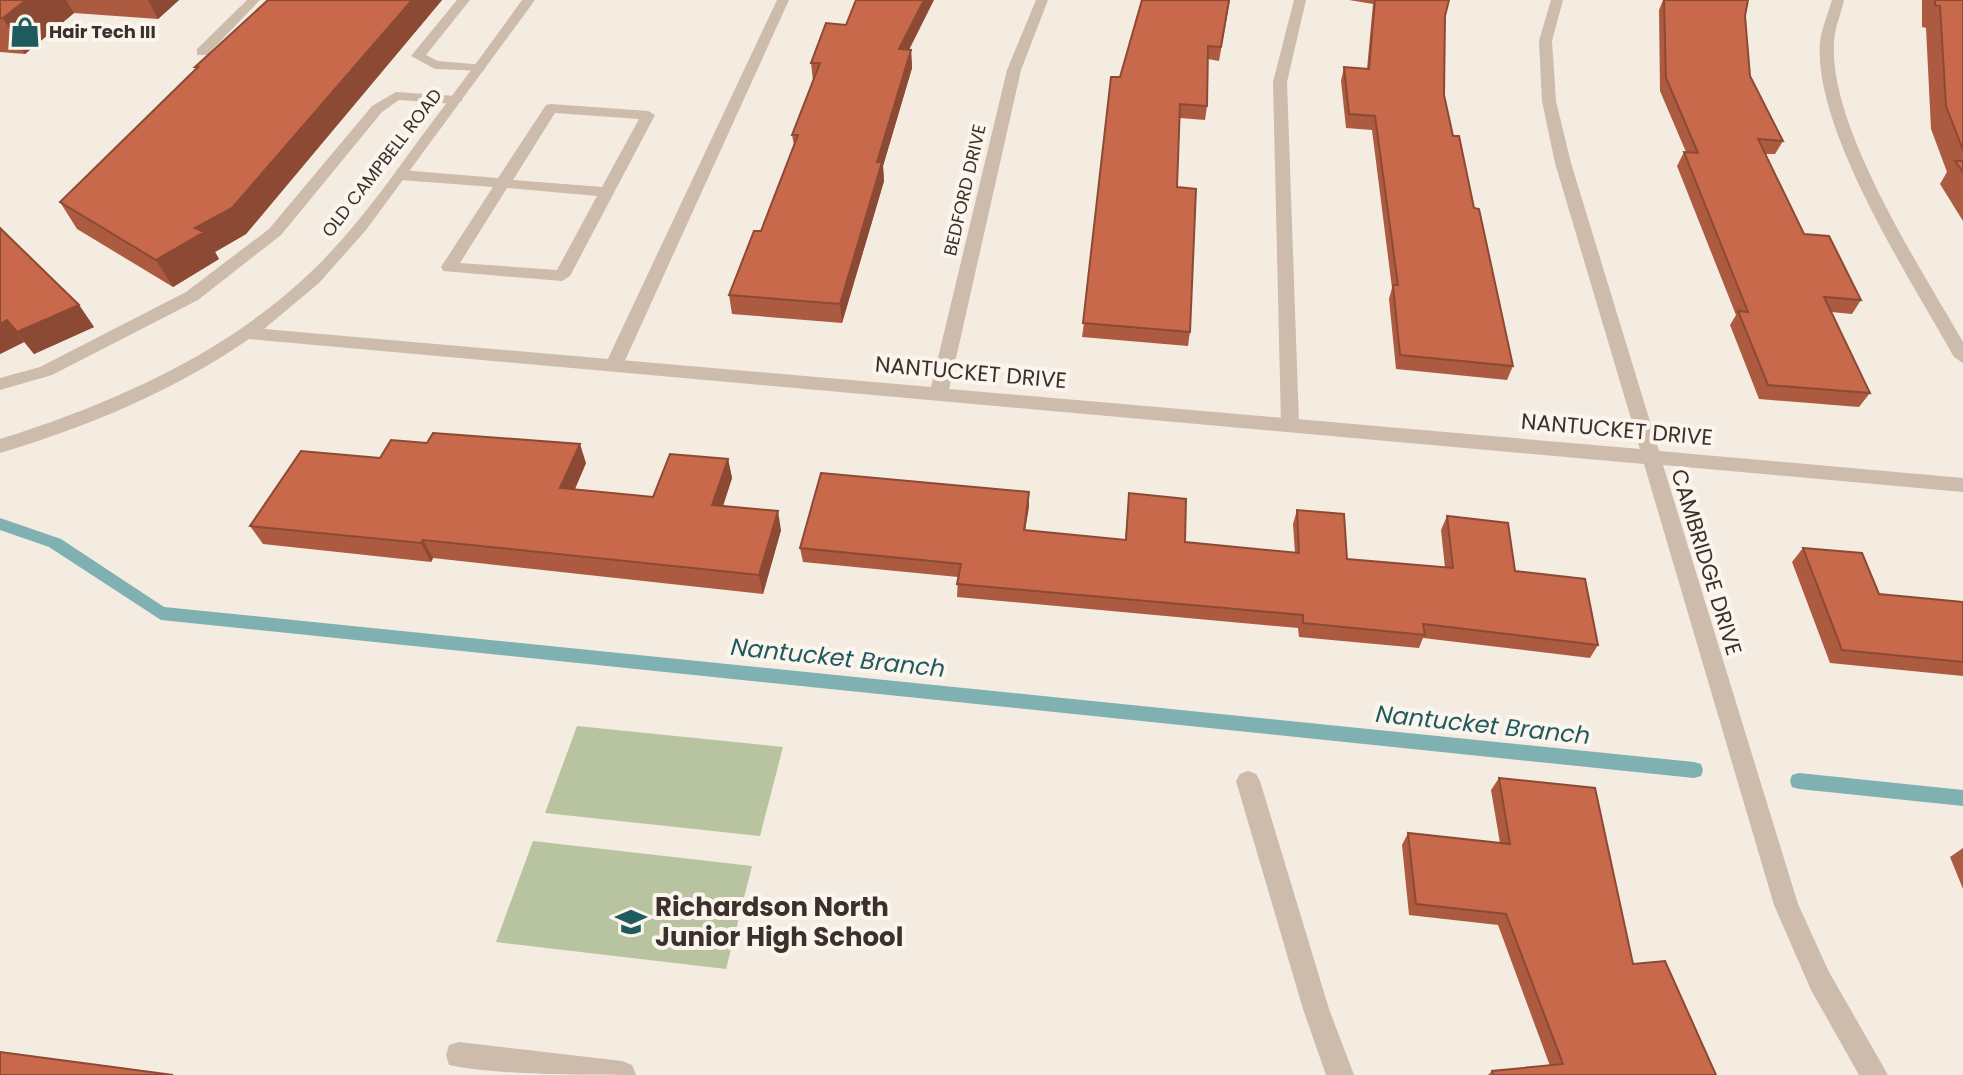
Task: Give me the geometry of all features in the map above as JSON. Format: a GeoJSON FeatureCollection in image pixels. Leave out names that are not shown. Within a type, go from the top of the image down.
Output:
{"type":"FeatureCollection","features":[{"type":"Feature","properties":{"kind":"street"},"geometry":{"type":"LineString","coordinates":[[202,52],[254,0]]}},
{"type":"Feature","properties":{"kind":"street"},"geometry":{"type":"LineString","coordinates":[[464,0],[418,56],[435,65],[479,68]]}},
{"type":"Feature","properties":{"kind":"street","name":"OLD CAMPBELL ROAD"},"geometry":{"type":"LineString","coordinates":[[249,333],[297,294],[337,255],[401,175],[529,0]]}},
{"type":"Feature","properties":{"kind":"street"},"geometry":{"type":"LineString","coordinates":[[614,365],[783,0]]}},
{"type":"Feature","properties":{"kind":"street","name":"BEDFORD DRIVE"},"geometry":{"type":"LineString","coordinates":[[939,393],[1014,70],[1042,0]]}},
{"type":"Feature","properties":{"kind":"street"},"geometry":{"type":"LineString","coordinates":[[1290,424],[1280,82],[1300,0]]}},
{"type":"Feature","properties":{"kind":"street","name":"CAMBRIDGE DRIVE"},"geometry":{"type":"LineString","coordinates":[[1557,0],[1544,50],[1544,73],[1563,163],[1786,905],[1820,981],[1874,1075]]}},
{"type":"Feature","properties":{"kind":"street"},"geometry":{"type":"LineString","coordinates":[[1838,0],[1827,45],[1835,104],[1864,177],[1963,357]]}},
{"type":"Feature","properties":{"kind":"street"},"geometry":{"type":"LineString","coordinates":[[0,384],[46,371],[192,296],[275,232],[377,109],[396,96],[456,100]]}},
{"type":"Feature","properties":{"kind":"street"},"geometry":{"type":"LineString","coordinates":[[551,108],[648,115],[607,192],[562,276],[449,267],[551,108]]}},
{"type":"Feature","properties":{"kind":"street"},"geometry":{"type":"LineString","coordinates":[[401,175],[607,192]]}},
{"type":"Feature","properties":{"kind":"street"},"geometry":{"type":"LineString","coordinates":[[0,446],[96,413],[249,333]]}},
{"type":"Feature","properties":{"kind":"street","name":"NANTUCKET DRIVE"},"geometry":{"type":"LineString","coordinates":[[249,333],[1963,485]]}},
{"type":"Feature","properties":{"kind":"street"},"geometry":{"type":"LineString","coordinates":[[1248,781],[1316,1009],[1340,1075]]}},
{"type":"Feature","properties":{"kind":"street"},"geometry":{"type":"LineString","coordinates":[[459,1055],[622,1075]]}},
{"type":"Feature","properties":{"kind":"green space"},"geometry":{"type":"Polygon","coordinates":[[[577,726],[783,747],[760,836],[545,813],[577,726]]]}},
{"type":"Feature","properties":{"kind":"green space"},"geometry":{"type":"Polygon","coordinates":[[[533,841],[752,866],[726,969],[496,942],[533,841]]]}},
{"type":"Feature","properties":{"kind":"building"},"geometry":{"type":"Polygon","coordinates":[[[0,0],[26,0],[0,18],[0,0]]]}},
{"type":"Feature","properties":{"kind":"building"},"geometry":{"type":"Polygon","coordinates":[[[268,0],[412,0],[232,208],[195,228],[204,232],[156,260],[60,202],[198,67],[195,67],[268,0]]]}},
{"type":"Feature","properties":{"kind":"building"},"geometry":{"type":"Polygon","coordinates":[[[856,0],[924,0],[899,49],[911,50],[877,162],[882,162],[840,304],[729,295],[754,231],[761,231],[798,135],[792,135],[820,63],[811,63],[826,23],[846,25],[856,0]]]}},
{"type":"Feature","properties":{"kind":"building"},"geometry":{"type":"Polygon","coordinates":[[[1142,0],[1229,0],[1221,47],[1208,46],[1207,106],[1180,104],[1177,187],[1196,189],[1190,332],[1083,323],[1111,77],[1120,77],[1142,0]]]}},
{"type":"Feature","properties":{"kind":"building"},"geometry":{"type":"Polygon","coordinates":[[[1375,0],[1449,0],[1445,16],[1444,95],[1453,136],[1459,136],[1474,208],[1479,209],[1513,366],[1400,355],[1393,285],[1398,285],[1375,116],[1349,114],[1344,67],[1369,69],[1375,0]]]}},
{"type":"Feature","properties":{"kind":"building"},"geometry":{"type":"Polygon","coordinates":[[[1664,0],[1748,0],[1745,16],[1750,76],[1783,141],[1758,139],[1804,234],[1829,236],[1861,300],[1824,297],[1870,393],[1768,385],[1738,311],[1748,312],[1684,152],[1698,153],[1666,78],[1664,0]]]}},
{"type":"Feature","properties":{"kind":"building"},"geometry":{"type":"Polygon","coordinates":[[[1935,0],[1963,0],[1963,150],[1946,106],[1940,6],[1935,5],[1935,0]]]}},
{"type":"Feature","properties":{"kind":"building"},"geometry":{"type":"Polygon","coordinates":[[[1955,161],[1963,161],[1963,172],[1955,161]]]}},
{"type":"Feature","properties":{"kind":"building"},"geometry":{"type":"Polygon","coordinates":[[[0,228],[79,305],[17,332],[7,320],[0,324],[0,228]]]}},
{"type":"Feature","properties":{"kind":"building"},"geometry":{"type":"Polygon","coordinates":[[[433,433],[580,444],[560,488],[653,497],[670,454],[728,459],[712,505],[778,511],[759,575],[423,540],[421,543],[250,526],[301,451],[380,458],[391,440],[427,443],[433,433]]]}},
{"type":"Feature","properties":{"kind":"building"},"geometry":{"type":"Polygon","coordinates":[[[821,473],[1029,492],[1024,530],[1126,540],[1129,493],[1186,499],[1185,542],[1299,553],[1297,510],[1344,514],[1347,559],[1453,568],[1447,516],[1508,523],[1515,571],[1585,579],[1598,645],[1423,624],[1425,635],[1303,623],[1303,615],[957,584],[961,564],[800,548],[821,473]]]}},
{"type":"Feature","properties":{"kind":"building"},"geometry":{"type":"Polygon","coordinates":[[[1803,548],[1862,553],[1879,594],[1963,602],[1963,662],[1842,650],[1803,548]]]}},
{"type":"Feature","properties":{"kind":"building"},"geometry":{"type":"Polygon","coordinates":[[[1499,778],[1595,788],[1633,964],[1665,961],[1716,1075],[1493,1075],[1492,1071],[1563,1064],[1506,914],[1416,904],[1408,833],[1510,844],[1499,778]]]}},
{"type":"Feature","properties":{"kind":"building"},"geometry":{"type":"Polygon","coordinates":[[[0,1052],[173,1075],[0,1075],[0,1052]]]}},
{"type":"Feature","properties":{"kind":"waterway","name":"Nantucket Branch"},"geometry":{"type":"LineString","coordinates":[[0,524],[55,543],[161,613],[1694,770]]}},
{"type":"Feature","properties":{"kind":"waterway","name":"Nantucket Branch"},"geometry":{"type":"LineString","coordinates":[[1799,781],[1963,798]]}},
{"type":"Feature","properties":{"kind":"place","name":"Hair Tech III"},"geometry":{"type":"Point","coordinates":[25,32]}},
{"type":"Feature","properties":{"kind":"place","name":"Richardson North Junior High School"},"geometry":{"type":"Point","coordinates":[631,922]}}]}
